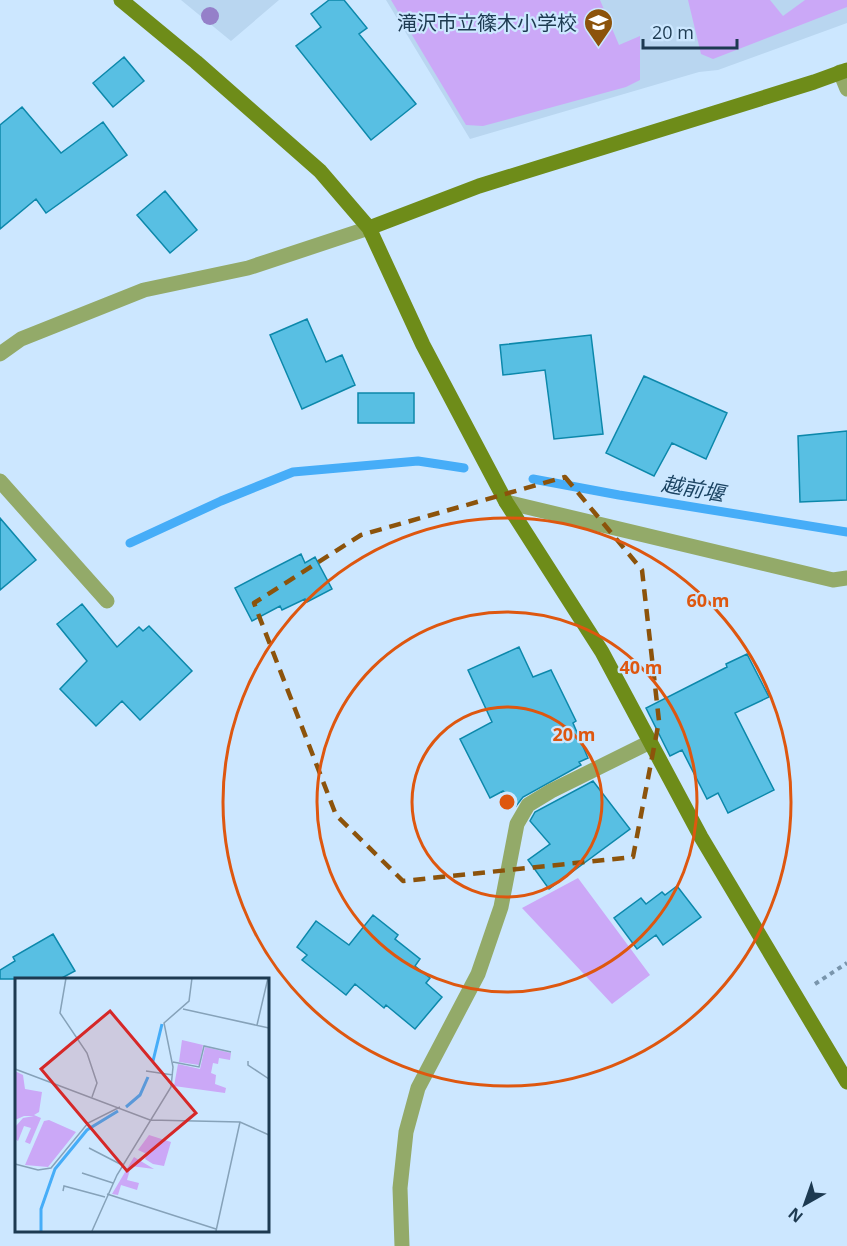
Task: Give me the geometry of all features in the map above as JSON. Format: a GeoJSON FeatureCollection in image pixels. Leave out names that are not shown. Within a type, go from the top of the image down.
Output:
{"type":"FeatureCollection","features":[{"type":"Feature","properties":{"kind":"street"},"geometry":{"type":"LineString","coordinates":[[121,0],[196,62],[320,171],[369,228],[423,345],[506,502],[602,652],[701,837],[847,1082]]}},
{"type":"Feature","properties":{"kind":"street"},"geometry":{"type":"LineString","coordinates":[[0,354],[21,339],[144,290],[248,268],[369,228],[479,186],[715,114],[844,71],[847,89]]}},
{"type":"Feature","properties":{"kind":"street"},"geometry":{"type":"LineString","coordinates":[[0,481],[107,601]]}},
{"type":"Feature","properties":{"kind":"street"},"geometry":{"type":"LineString","coordinates":[[506,502],[833,580],[847,578]]}},
{"type":"Feature","properties":{"kind":"street"},"geometry":{"type":"LineString","coordinates":[[402,1246],[400,1188],[406,1132],[418,1088],[478,974],[501,907],[517,824],[528,805],[551,790],[650,742]]}},
{"type":"Feature","properties":{"kind":"path"},"geometry":{"type":"LineString","coordinates":[[796,996],[847,963]]}},
{"type":"Feature","properties":{"kind":"highlighted area"},"geometry":{"type":"Polygon","coordinates":[[[565,477],[642,570],[659,721],[633,857],[403,881],[336,815],[254,603],[361,535],[565,477]]]}},
{"type":"Feature","properties":{"kind":"shaded area"},"geometry":{"type":"Polygon","coordinates":[[[181,0],[279,0],[231,41],[181,0]]]}},
{"type":"Feature","properties":{"kind":"shaded area","name":"滝沢市立篠木小学校"},"geometry":{"type":"Polygon","coordinates":[[[386,0],[847,0],[847,23],[718,70],[699,72],[470,139],[386,0]]]}},
{"type":"Feature","properties":{"kind":"shaded area"},"geometry":{"type":"Polygon","coordinates":[[[391,0],[600,0],[619,45],[640,36],[640,80],[626,87],[483,126],[466,125],[391,0]]]}},
{"type":"Feature","properties":{"kind":"shaded area"},"geometry":{"type":"Polygon","coordinates":[[[688,0],[770,0],[783,16],[805,0],[847,0],[847,7],[713,59],[701,54],[688,0]]]}},
{"type":"Feature","properties":{"kind":"shaded area"},"geometry":{"type":"Polygon","coordinates":[[[578,878],[650,975],[612,1004],[522,908],[578,878]]]}},
{"type":"Feature","properties":{"kind":"building"},"geometry":{"type":"Polygon","coordinates":[[[329,0],[344,0],[367,28],[359,34],[416,104],[371,140],[296,46],[321,27],[311,14],[329,0]]]}},
{"type":"Feature","properties":{"kind":"building"},"geometry":{"type":"Polygon","coordinates":[[[124,57],[144,81],[113,107],[93,83],[124,57]]]}},
{"type":"Feature","properties":{"kind":"building"},"geometry":{"type":"Polygon","coordinates":[[[22,107],[61,153],[103,122],[127,155],[46,213],[36,199],[0,229],[0,125],[22,107]]]}},
{"type":"Feature","properties":{"kind":"building"},"geometry":{"type":"Polygon","coordinates":[[[165,191],[197,230],[170,253],[137,215],[165,191]]]}},
{"type":"Feature","properties":{"kind":"building"},"geometry":{"type":"Polygon","coordinates":[[[307,319],[326,362],[342,355],[355,385],[302,409],[270,335],[307,319]]]}},
{"type":"Feature","properties":{"kind":"building"},"geometry":{"type":"Polygon","coordinates":[[[591,335],[603,434],[554,439],[545,370],[503,375],[500,345],[591,335]]]}},
{"type":"Feature","properties":{"kind":"building"},"geometry":{"type":"Polygon","coordinates":[[[644,376],[727,413],[706,459],[672,443],[654,476],[606,453],[644,376]]]}},
{"type":"Feature","properties":{"kind":"building"},"geometry":{"type":"Polygon","coordinates":[[[358,393],[414,393],[414,423],[358,423],[358,393]]]}},
{"type":"Feature","properties":{"kind":"building"},"geometry":{"type":"Polygon","coordinates":[[[847,431],[847,500],[800,502],[798,436],[847,431]]]}},
{"type":"Feature","properties":{"kind":"building"},"geometry":{"type":"Polygon","coordinates":[[[0,518],[36,560],[0,590],[0,518]]]}},
{"type":"Feature","properties":{"kind":"building"},"geometry":{"type":"Polygon","coordinates":[[[301,554],[305,563],[315,557],[332,589],[307,602],[305,599],[282,610],[280,606],[252,621],[235,588],[301,554]]]}},
{"type":"Feature","properties":{"kind":"building"},"geometry":{"type":"Polygon","coordinates":[[[82,604],[117,647],[139,627],[143,631],[149,626],[192,671],[140,720],[122,701],[96,726],[60,689],[87,661],[57,624],[82,604]]]}},
{"type":"Feature","properties":{"kind":"building"},"geometry":{"type":"Polygon","coordinates":[[[519,647],[533,677],[551,670],[576,721],[573,723],[588,758],[579,762],[581,765],[523,797],[516,806],[503,791],[490,798],[460,739],[492,722],[468,670],[519,647]]]}},
{"type":"Feature","properties":{"kind":"building"},"geometry":{"type":"Polygon","coordinates":[[[747,654],[769,697],[735,713],[774,790],[728,813],[718,793],[707,799],[682,750],[670,756],[646,708],[727,667],[726,664],[747,654]]]}},
{"type":"Feature","properties":{"kind":"building"},"geometry":{"type":"Polygon","coordinates":[[[593,781],[630,829],[549,889],[528,860],[550,844],[530,821],[535,812],[593,781]]]}},
{"type":"Feature","properties":{"kind":"building"},"geometry":{"type":"Polygon","coordinates":[[[677,886],[701,917],[663,945],[656,935],[637,949],[614,918],[641,898],[646,904],[662,892],[665,895],[677,886]]]}},
{"type":"Feature","properties":{"kind":"building"},"geometry":{"type":"Polygon","coordinates":[[[373,915],[398,935],[395,939],[420,959],[415,966],[430,978],[426,983],[442,997],[415,1029],[386,1005],[384,1008],[355,984],[346,995],[302,960],[307,955],[297,947],[316,921],[349,945],[373,915]]]}},
{"type":"Feature","properties":{"kind":"building"},"geometry":{"type":"Polygon","coordinates":[[[53,934],[75,971],[62,978],[0,979],[0,970],[15,961],[13,957],[53,934]]]}},
{"type":"Feature","properties":{"kind":"waterway"},"geometry":{"type":"LineString","coordinates":[[130,543],[221,501],[293,472],[418,461],[464,468]]}},
{"type":"Feature","properties":{"kind":"waterway","name":"越前堰"},"geometry":{"type":"LineString","coordinates":[[533,479],[847,532]]}},
{"type":"Feature","properties":{"kind":"place","name":"滝沢市立篠木小学校"},"geometry":{"type":"Point","coordinates":[598,48]}}]}
